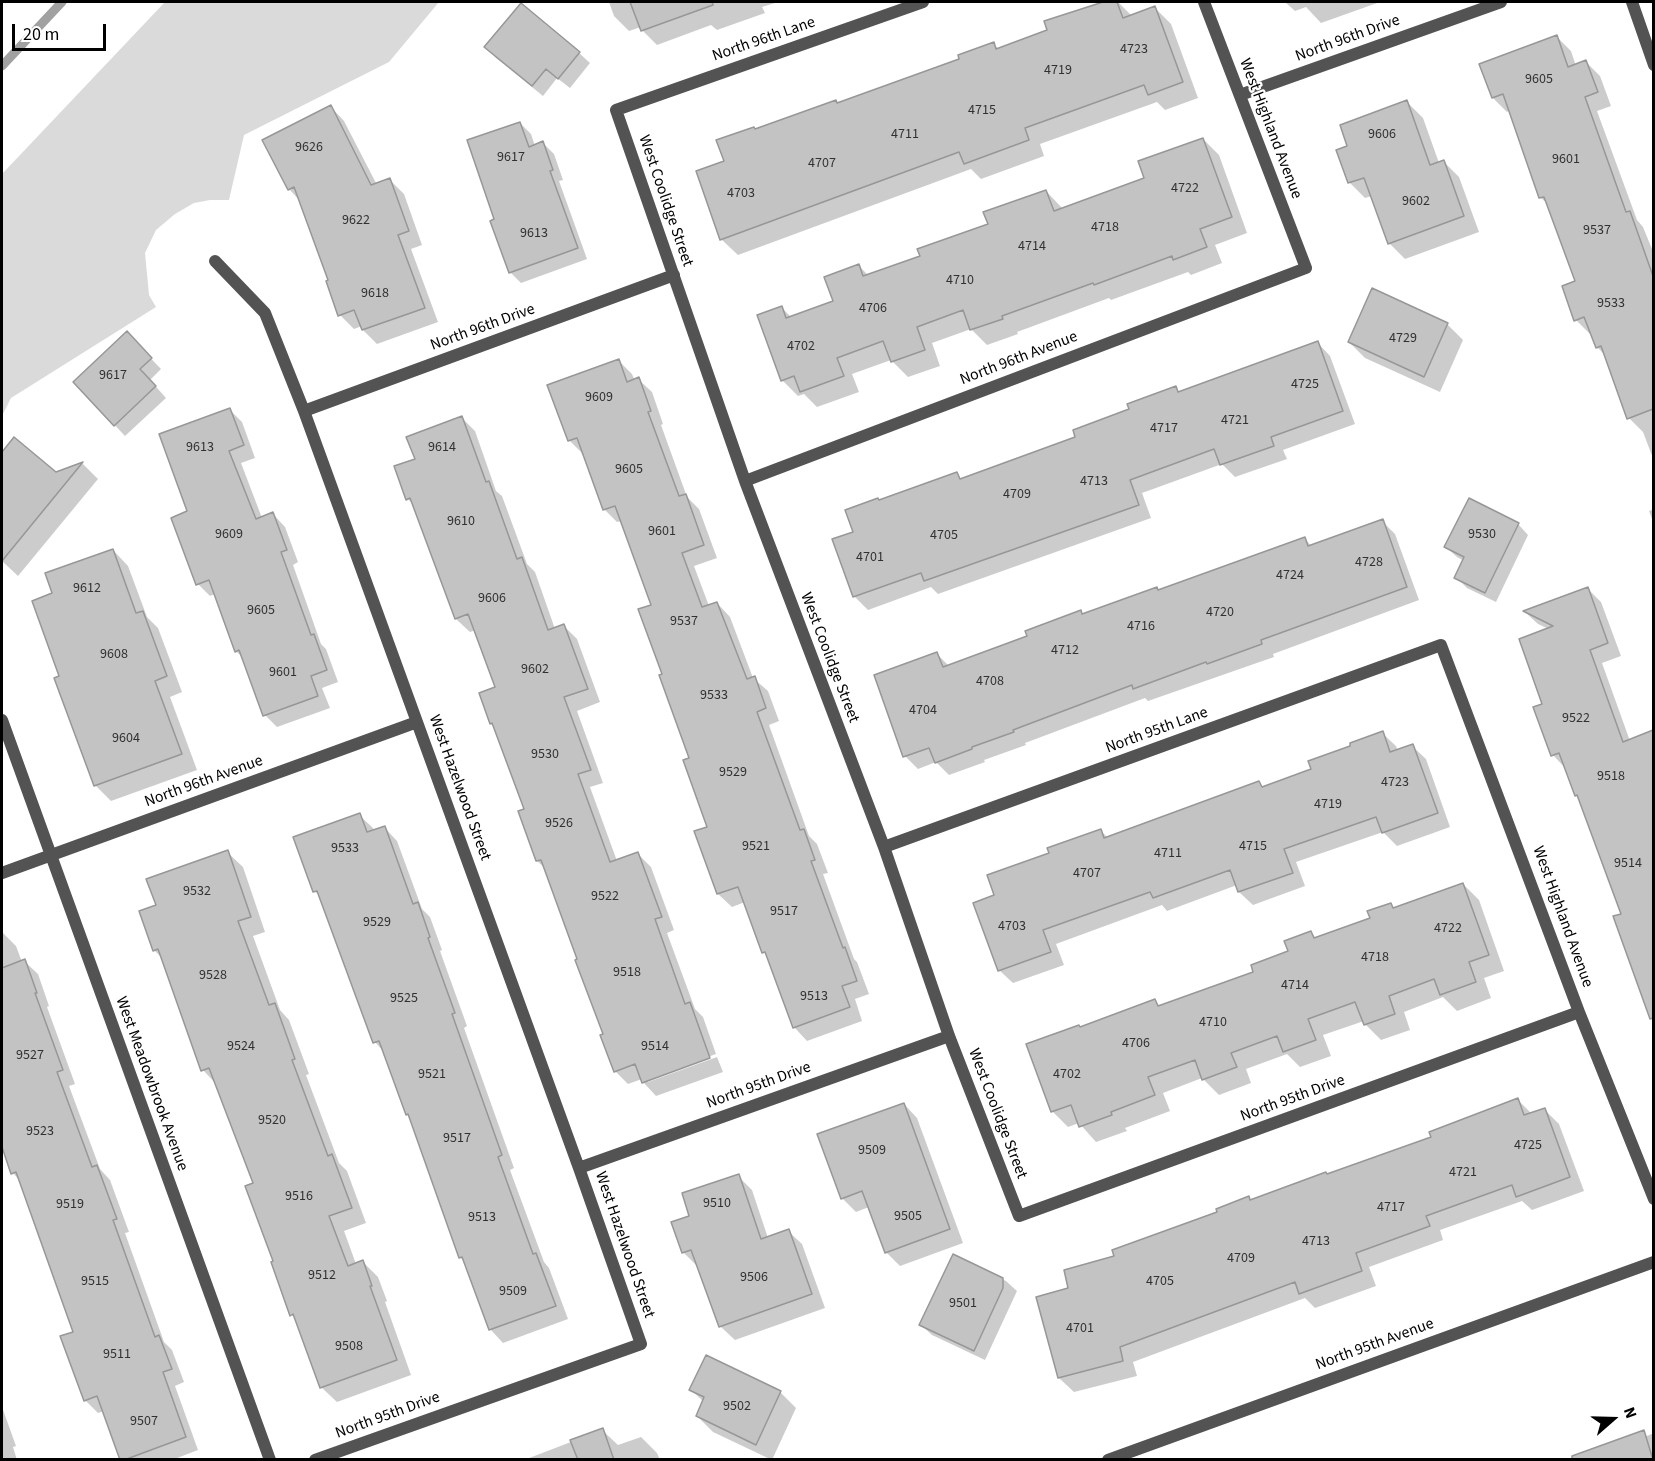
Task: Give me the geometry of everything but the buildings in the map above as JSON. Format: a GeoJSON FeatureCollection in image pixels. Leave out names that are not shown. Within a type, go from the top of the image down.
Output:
{"type":"FeatureCollection","features":[{"type":"Feature","properties":{"kind":"street","name":"North 96th Lane"},"geometry":{"type":"LineString","coordinates":[[616,110],[923,2]]}},
{"type":"Feature","properties":{"kind":"street","name":"West Highland Avenue"},"geometry":{"type":"LineString","coordinates":[[1204,2],[1306,268]]}},
{"type":"Feature","properties":{"kind":"street","name":"North 96th Drive"},"geometry":{"type":"LineString","coordinates":[[1240,95],[1501,2]]}},
{"type":"Feature","properties":{"kind":"street"},"geometry":{"type":"LineString","coordinates":[[1632,2],[1653,65]]}},
{"type":"Feature","properties":{"kind":"street","name":"West Coolidge Street"},"geometry":{"type":"LineString","coordinates":[[616,110],[745,481],[884,848],[949,1036],[1019,1216]]}},
{"type":"Feature","properties":{"kind":"street","name":"West Hazelwood Street"},"geometry":{"type":"LineString","coordinates":[[215,261],[265,313],[304,411],[641,1344]]}},
{"type":"Feature","properties":{"kind":"street","name":"North 96th Avenue"},"geometry":{"type":"LineString","coordinates":[[745,481],[1306,268]]}},
{"type":"Feature","properties":{"kind":"street","name":"North 96th Drive"},"geometry":{"type":"LineString","coordinates":[[304,411],[674,275]]}},
{"type":"Feature","properties":{"kind":"street","name":"West Highland Avenue"},"geometry":{"type":"LineString","coordinates":[[1441,645],[1579,1012],[1653,1199]]}},
{"type":"Feature","properties":{"kind":"street","name":"North 95th Lane"},"geometry":{"type":"LineString","coordinates":[[884,848],[1441,645]]}},
{"type":"Feature","properties":{"kind":"street","name":"West Meadowbrook Avenue"},"geometry":{"type":"LineString","coordinates":[[2,720],[270,1460]]}},
{"type":"Feature","properties":{"kind":"street","name":"North 96th Avenue"},"geometry":{"type":"LineString","coordinates":[[2,873],[417,722]]}},
{"type":"Feature","properties":{"kind":"street","name":"North 95th Drive"},"geometry":{"type":"LineString","coordinates":[[1019,1216],[1579,1012]]}},
{"type":"Feature","properties":{"kind":"street","name":"North 95th Drive"},"geometry":{"type":"LineString","coordinates":[[579,1168],[949,1036]]}},
{"type":"Feature","properties":{"kind":"street","name":"North 95th Avenue"},"geometry":{"type":"LineString","coordinates":[[1108,1460],[1653,1262]]}},
{"type":"Feature","properties":{"kind":"street","name":"North 95th Drive"},"geometry":{"type":"LineString","coordinates":[[315,1460],[641,1344]]}},
{"type":"Feature","properties":{"kind":"shaded area"},"geometry":{"type":"Polygon","coordinates":[[[165,2],[439,2],[389,62],[244,135],[229,200],[194,203],[175,214],[156,230],[145,253],[149,295],[156,307],[11,398],[2,416],[2,174],[165,2]]]}},
{"type":"Feature","properties":{"kind":"waterway"},"geometry":{"type":"LineString","coordinates":[[2,66],[62,2]]}}]}
